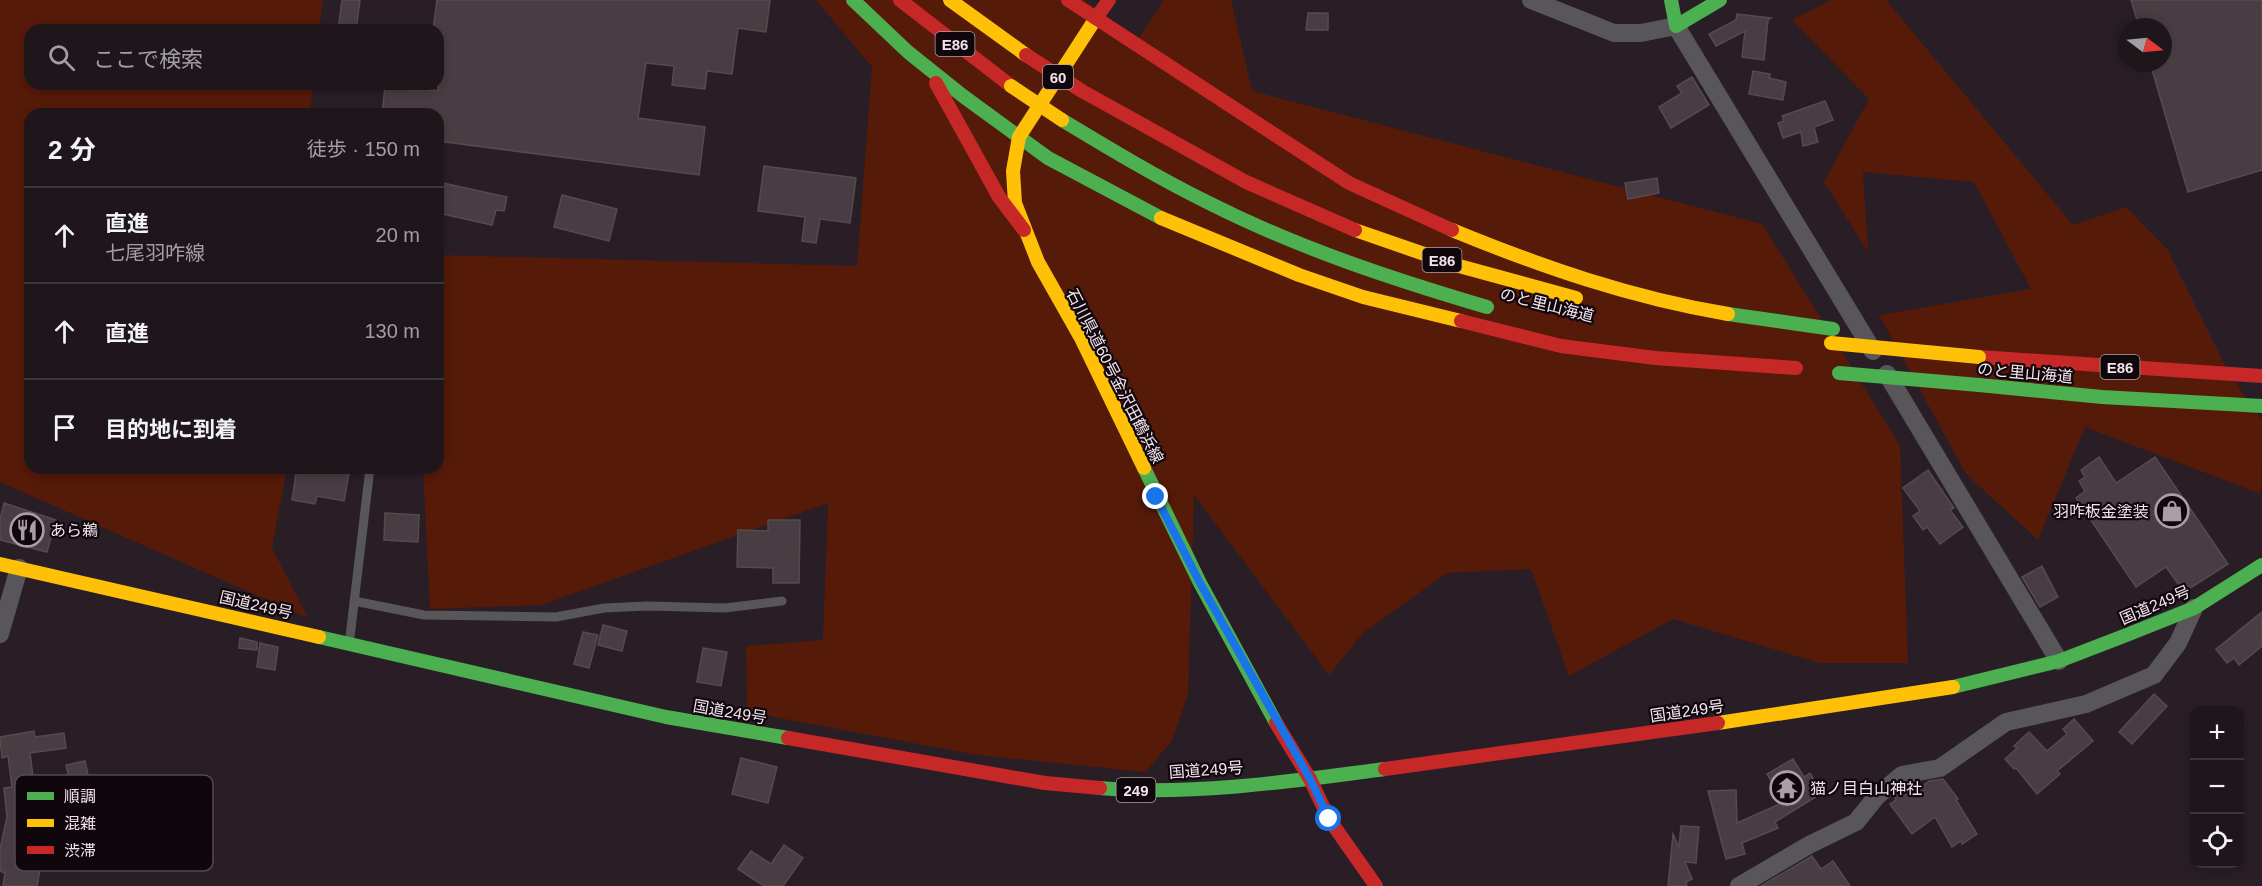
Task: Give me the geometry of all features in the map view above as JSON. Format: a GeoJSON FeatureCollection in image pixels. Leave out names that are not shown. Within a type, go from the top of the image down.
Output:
{"type":"FeatureCollection","features":[{"type":"Feature","properties":{"kind":"main road"},"geometry":{"type":"LineString","coordinates":[[853,0],[918,60],[1048,158],[1164,219],[1299,276],[1363,297],[1561,346],[1655,358],[1802,368],[1621,340]]}},
{"type":"Feature","properties":{"kind":"main road","name":"のと里山海道"},"geometry":{"type":"LineString","coordinates":[[900,0],[1011,86],[1062,120],[1174,186],[1256,225],[1335,258],[1498,310]]}},
{"type":"Feature","properties":{"kind":"main road","name":"のと里山海道"},"geometry":{"type":"LineString","coordinates":[[950,0],[1026,55],[1082,91],[1189,152],[1270,194],[1347,226],[1475,271],[1591,302]]}},
{"type":"Feature","properties":{"kind":"main road","name":"のと里山海道"},"geometry":{"type":"LineString","coordinates":[[1068,0],[1339,177],[1419,217],[1524,260],[1617,290],[1828,338],[1921,352],[2262,376]]}},
{"type":"Feature","properties":{"kind":"main road"},"geometry":{"type":"LineString","coordinates":[[1096,18],[1109,0]]}},
{"type":"Feature","properties":{"kind":"main road"},"geometry":{"type":"LineString","coordinates":[[1671,0],[1676,26],[1720,0]]}},
{"type":"Feature","properties":{"kind":"main road","name":"60"},"geometry":{"type":"LineString","coordinates":[[1019,136],[1096,18]]}},
{"type":"Feature","properties":{"kind":"main road"},"geometry":{"type":"LineString","coordinates":[[918,60],[939,87],[999,197],[1024,230]]}},
{"type":"Feature","properties":{"kind":"main road","name":"石川県道60号金沢田鶴浜線"},"geometry":{"type":"LineString","coordinates":[[1019,136],[1013,171],[1015,203],[1038,262],[1081,338],[1200,583],[1310,779],[1329,819],[1376,886]]}},
{"type":"Feature","properties":{"kind":"main road","name":"のと里山海道"},"geometry":{"type":"LineString","coordinates":[[1833,373],[2102,397],[2262,405]]}},
{"type":"Feature","properties":{"kind":"main road","name":"国道249号"},"geometry":{"type":"LineString","coordinates":[[0,564],[666,717],[1045,783],[1126,790],[1184,789],[1310,779],[1857,703],[1960,686],[2059,661],[2194,608],[2262,565]]}},
{"type":"Feature","properties":{"kind":"street"},"geometry":{"type":"LineString","coordinates":[[1531,0],[1614,33],[1641,33],[1676,26],[1838,291],[1915,424],[2059,661]]}},
{"type":"Feature","properties":{"kind":"street"},"geometry":{"type":"LineString","coordinates":[[0,634],[19,568]]}},
{"type":"Feature","properties":{"kind":"street"},"geometry":{"type":"LineString","coordinates":[[1739,886],[1809,845],[1856,822],[1877,796],[1902,775],[1940,768],[2006,722],[2086,704],[2154,675],[2178,643],[2194,608]]}},
{"type":"Feature","properties":{"kind":"lane"},"geometry":{"type":"LineString","coordinates":[[349,643],[369,474]]}},
{"type":"Feature","properties":{"kind":"lane"},"geometry":{"type":"LineString","coordinates":[[354,601],[424,615],[556,617],[604,608],[647,606],[725,608],[782,602]]}},
{"type":"Feature","properties":{"kind":"shaded area"},"geometry":{"type":"Polygon","coordinates":[[[0,0],[323,0],[320,24],[24,24],[24,90],[312,90],[311,108],[24,108],[24,474],[286,474],[272,548],[308,618],[0,482],[0,0]]]}},
{"type":"Feature","properties":{"kind":"shaded area"},"geometry":{"type":"Polygon","coordinates":[[[816,0],[1085,0],[1138,39],[1164,0],[1231,0],[1252,91],[1762,224],[1900,445],[1908,663],[1820,663],[1673,619],[1569,676],[1531,569],[1447,573],[1363,633],[1329,675],[1194,495],[1188,694],[1172,741],[1145,772],[977,755],[747,712],[746,646],[823,640],[828,503],[541,605],[430,609],[423,474],[444,474],[444,255],[857,266],[872,67],[816,0]]]}},
{"type":"Feature","properties":{"kind":"shaded area"},"geometry":{"type":"Polygon","coordinates":[[[1831,0],[1886,0],[2073,225],[2126,207],[2167,249],[2230,375],[2262,420],[2261,494],[2085,427],[2038,540],[1966,474],[1879,315],[2031,289],[1974,182],[1863,172],[1868,252],[1824,182],[1869,99],[1792,20],[1831,0]]]}},
{"type":"Feature","properties":{"kind":"building"},"geometry":{"type":"Polygon","coordinates":[[[342,0],[360,0],[357,24],[339,24],[342,0]]]}},
{"type":"Feature","properties":{"kind":"building"},"geometry":{"type":"Polygon","coordinates":[[[437,0],[770,0],[766,32],[738,28],[732,74],[707,71],[705,89],[672,85],[674,66],[646,63],[638,118],[705,127],[699,175],[444,142],[444,108],[383,108],[385,90],[444,90],[444,24],[434,24],[437,0]]]}},
{"type":"Feature","properties":{"kind":"building"},"geometry":{"type":"Polygon","coordinates":[[[2131,0],[2262,0],[2262,170],[2188,192],[2153,72],[2172,72],[2172,18],[2136,18],[2131,0]]]}},
{"type":"Feature","properties":{"kind":"building"},"geometry":{"type":"Polygon","coordinates":[[[1308,13],[1328,13],[1328,30],[1306,30],[1308,13]]]}},
{"type":"Feature","properties":{"kind":"building"},"geometry":{"type":"Polygon","coordinates":[[[1737,14],[1771,18],[1768,20],[1764,60],[1742,57],[1745,31],[1716,46],[1709,34],[1736,20],[1737,14]]]}},
{"type":"Feature","properties":{"kind":"building"},"geometry":{"type":"Polygon","coordinates":[[[1753,71],[1770,74],[1769,78],[1786,82],[1783,100],[1749,94],[1753,71]]]}},
{"type":"Feature","properties":{"kind":"building"},"geometry":{"type":"Polygon","coordinates":[[[1692,77],[1709,105],[1671,128],[1659,107],[1682,93],[1677,86],[1692,77]]]}},
{"type":"Feature","properties":{"kind":"building"},"geometry":{"type":"Polygon","coordinates":[[[1825,101],[1833,120],[1814,127],[1818,142],[1803,146],[1801,132],[1783,138],[1778,123],[1784,121],[1782,116],[1825,101]]]}},
{"type":"Feature","properties":{"kind":"building"},"geometry":{"type":"Polygon","coordinates":[[[764,166],[856,178],[850,223],[820,219],[816,243],[802,241],[805,217],[758,211],[764,166]]]}},
{"type":"Feature","properties":{"kind":"building"},"geometry":{"type":"Polygon","coordinates":[[[1657,178],[1659,193],[1628,199],[1625,183],[1657,178]]]}},
{"type":"Feature","properties":{"kind":"building"},"geometry":{"type":"Polygon","coordinates":[[[444,183],[507,197],[504,211],[496,210],[492,225],[444,214],[444,183]]]}},
{"type":"Feature","properties":{"kind":"building"},"geometry":{"type":"Polygon","coordinates":[[[562,195],[617,209],[609,241],[554,227],[562,195]]]}},
{"type":"Feature","properties":{"kind":"building"},"geometry":{"type":"Polygon","coordinates":[[[2099,457],[2116,483],[2155,457],[2228,564],[2184,592],[2166,567],[2136,587],[2076,498],[2085,491],[2079,481],[2085,477],[2081,470],[2099,457]]]}},
{"type":"Feature","properties":{"kind":"building"},"geometry":{"type":"Polygon","coordinates":[[[1928,470],[1954,508],[1950,510],[1963,527],[1940,544],[1927,527],[1923,530],[1913,516],[1920,511],[1903,488],[1928,470]]]}},
{"type":"Feature","properties":{"kind":"building"},"geometry":{"type":"Polygon","coordinates":[[[296,474],[349,474],[344,501],[317,496],[315,504],[292,500],[296,474]]]}},
{"type":"Feature","properties":{"kind":"building","name":"あら鵜"},"geometry":{"type":"Polygon","coordinates":[[[4,503],[56,520],[47,552],[0,540],[0,520],[4,503]]]}},
{"type":"Feature","properties":{"kind":"building"},"geometry":{"type":"Polygon","coordinates":[[[385,513],[419,515],[418,542],[384,540],[385,513]]]}},
{"type":"Feature","properties":{"kind":"building"},"geometry":{"type":"Polygon","coordinates":[[[768,520],[800,520],[799,583],[773,583],[773,568],[737,567],[738,530],[768,531],[768,520]]]}},
{"type":"Feature","properties":{"kind":"building"},"geometry":{"type":"Polygon","coordinates":[[[2042,566],[2058,597],[2040,607],[2022,577],[2042,566]]]}},
{"type":"Feature","properties":{"kind":"building"},"geometry":{"type":"Polygon","coordinates":[[[2262,612],[2262,646],[2239,665],[2234,658],[2227,663],[2216,649],[2262,612]]]}},
{"type":"Feature","properties":{"kind":"building"},"geometry":{"type":"Polygon","coordinates":[[[603,625],[627,631],[622,651],[598,645],[603,625]]]}},
{"type":"Feature","properties":{"kind":"building"},"geometry":{"type":"Polygon","coordinates":[[[583,632],[598,635],[589,668],[574,664],[583,632]]]}},
{"type":"Feature","properties":{"kind":"building"},"geometry":{"type":"Polygon","coordinates":[[[240,638],[257,642],[257,650],[239,648],[240,638]]]}},
{"type":"Feature","properties":{"kind":"building"},"geometry":{"type":"Polygon","coordinates":[[[260,643],[278,647],[275,670],[257,667],[260,643]]]}},
{"type":"Feature","properties":{"kind":"building"},"geometry":{"type":"Polygon","coordinates":[[[703,648],[727,652],[721,686],[697,682],[703,648]]]}},
{"type":"Feature","properties":{"kind":"building"},"geometry":{"type":"Polygon","coordinates":[[[2154,694],[2167,706],[2132,744],[2119,732],[2154,694]]]}},
{"type":"Feature","properties":{"kind":"building"},"geometry":{"type":"Polygon","coordinates":[[[2074,719],[2093,741],[2057,771],[2060,774],[2037,794],[2016,768],[2014,769],[2005,759],[2017,748],[2014,746],[2029,732],[2047,751],[2067,734],[2063,729],[2074,719]]]}},
{"type":"Feature","properties":{"kind":"building"},"geometry":{"type":"Polygon","coordinates":[[[34,731],[35,737],[64,733],[66,748],[30,753],[33,775],[15,775],[15,871],[40,871],[37,886],[3,886],[5,873],[0,871],[0,849],[7,817],[4,788],[12,787],[8,756],[2,758],[0,737],[34,731]]]}},
{"type":"Feature","properties":{"kind":"building"},"geometry":{"type":"Polygon","coordinates":[[[741,758],[777,767],[768,803],[732,794],[741,758]]]}},
{"type":"Feature","properties":{"kind":"building"},"geometry":{"type":"Polygon","coordinates":[[[1793,759],[1804,777],[1810,773],[1822,793],[1775,822],[1778,828],[1742,843],[1745,854],[1726,859],[1708,791],[1736,790],[1737,823],[1784,802],[1767,774],[1793,759]]]}},
{"type":"Feature","properties":{"kind":"building"},"geometry":{"type":"Polygon","coordinates":[[[85,761],[88,775],[68,775],[66,765],[85,761]]]}},
{"type":"Feature","properties":{"kind":"building"},"geometry":{"type":"Polygon","coordinates":[[[1943,779],[1958,799],[1956,800],[1977,834],[1962,844],[1961,841],[1952,847],[1935,817],[1912,834],[1890,804],[1896,800],[1894,796],[1907,786],[1912,785],[1915,788],[1919,785],[1921,787],[1929,781],[1943,779]]]}},
{"type":"Feature","properties":{"kind":"building"},"geometry":{"type":"Polygon","coordinates":[[[1681,826],[1699,827],[1696,863],[1685,862],[1692,879],[1686,882],[1687,886],[1668,886],[1673,834],[1679,847],[1681,826]]]}},
{"type":"Feature","properties":{"kind":"building"},"geometry":{"type":"Polygon","coordinates":[[[784,845],[803,858],[783,886],[764,886],[738,869],[751,851],[771,864],[784,845]]]}},
{"type":"Feature","properties":{"kind":"building"},"geometry":{"type":"Polygon","coordinates":[[[1812,856],[1821,869],[1833,861],[1850,886],[1761,886],[1812,856]]]}},
{"type":"Feature","properties":{"kind":"traffic: fast"},"geometry":{"type":"LineString","coordinates":[[853,0],[908,52],[963,96],[1048,158],[1161,218]]}},
{"type":"Feature","properties":{"kind":"traffic: fast"},"geometry":{"type":"LineString","coordinates":[[1671,0],[1676,26],[1720,0]]}},
{"type":"Feature","properties":{"kind":"traffic: fast"},"geometry":{"type":"LineString","coordinates":[[1062,120],[1171,184],[1277,234],[1381,274],[1487,307]]}},
{"type":"Feature","properties":{"kind":"traffic: fast"},"geometry":{"type":"LineString","coordinates":[[1728,314],[1833,329]]}},
{"type":"Feature","properties":{"kind":"traffic: fast"},"geometry":{"type":"LineString","coordinates":[[1839,373],[1979,385]]}},
{"type":"Feature","properties":{"kind":"traffic: fast"},"geometry":{"type":"LineString","coordinates":[[1979,385],[2102,397],[2262,406]]}},
{"type":"Feature","properties":{"kind":"traffic: fast"},"geometry":{"type":"LineString","coordinates":[[1144,468],[1200,583],[1276,723]]}},
{"type":"Feature","properties":{"kind":"traffic: fast"},"geometry":{"type":"LineString","coordinates":[[1953,687],[2059,661],[2129,634],[2194,608],[2262,565]]}},
{"type":"Feature","properties":{"kind":"traffic: fast"},"geometry":{"type":"LineString","coordinates":[[319,637],[666,717],[788,738]]}},
{"type":"Feature","properties":{"kind":"traffic: fast"},"geometry":{"type":"LineString","coordinates":[[1100,788],[1206,789],[1385,769]]}},
{"type":"Feature","properties":{"kind":"traffic: slow"},"geometry":{"type":"LineString","coordinates":[[950,0],[1026,55]]}},
{"type":"Feature","properties":{"kind":"traffic: slow"},"geometry":{"type":"LineString","coordinates":[[1096,18],[1019,137],[1013,171],[1015,203],[1038,262],[1081,338],[1144,468]]}},
{"type":"Feature","properties":{"kind":"traffic: slow"},"geometry":{"type":"LineString","coordinates":[[1011,86],[1062,120]]}},
{"type":"Feature","properties":{"kind":"traffic: slow"},"geometry":{"type":"LineString","coordinates":[[1161,218],[1299,275],[1363,297],[1461,321]]}},
{"type":"Feature","properties":{"kind":"traffic: slow"},"geometry":{"type":"LineString","coordinates":[[1355,230],[1459,266],[1576,298]]}},
{"type":"Feature","properties":{"kind":"traffic: slow"},"geometry":{"type":"LineString","coordinates":[[1452,230],[1588,280],[1657,299],[1728,314]]}},
{"type":"Feature","properties":{"kind":"traffic: slow"},"geometry":{"type":"LineString","coordinates":[[1831,343],[1979,357]]}},
{"type":"Feature","properties":{"kind":"traffic: slow"},"geometry":{"type":"LineString","coordinates":[[0,564],[319,637]]}},
{"type":"Feature","properties":{"kind":"traffic: slow"},"geometry":{"type":"LineString","coordinates":[[1718,723],[1953,687]]}},
{"type":"Feature","properties":{"kind":"traffic: jam"},"geometry":{"type":"LineString","coordinates":[[900,0],[1011,86]]}},
{"type":"Feature","properties":{"kind":"traffic: jam"},"geometry":{"type":"LineString","coordinates":[[1068,0],[1349,183],[1452,230]]}},
{"type":"Feature","properties":{"kind":"traffic: jam"},"geometry":{"type":"LineString","coordinates":[[1096,18],[1109,0]]}},
{"type":"Feature","properties":{"kind":"traffic: jam"},"geometry":{"type":"LineString","coordinates":[[1026,55],[1082,91]]}},
{"type":"Feature","properties":{"kind":"traffic: jam"},"geometry":{"type":"LineString","coordinates":[[936,83],[999,197],[1024,230]]}},
{"type":"Feature","properties":{"kind":"traffic: jam"},"geometry":{"type":"LineString","coordinates":[[1082,91],[1246,182],[1355,230]]}},
{"type":"Feature","properties":{"kind":"traffic: jam"},"geometry":{"type":"LineString","coordinates":[[1461,321],[1561,346],[1655,358],[1796,368]]}},
{"type":"Feature","properties":{"kind":"traffic: jam"},"geometry":{"type":"LineString","coordinates":[[1979,357],[2262,376]]}},
{"type":"Feature","properties":{"kind":"traffic: jam"},"geometry":{"type":"LineString","coordinates":[[1276,723],[1310,779],[1329,819],[1376,886]]}},
{"type":"Feature","properties":{"kind":"traffic: jam"},"geometry":{"type":"LineString","coordinates":[[1385,769],[1718,723]]}},
{"type":"Feature","properties":{"kind":"traffic: jam"},"geometry":{"type":"LineString","coordinates":[[788,738],[1045,783],[1100,788]]}},
{"type":"Feature","properties":{"kind":"place","name":"羽咋板金塗装"},"geometry":{"type":"Point","coordinates":[2172,511]}},
{"type":"Feature","properties":{"kind":"place","name":"あら鵜"},"geometry":{"type":"Point","coordinates":[27,530]}},
{"type":"Feature","properties":{"kind":"place","name":"猫ノ目白山神社"},"geometry":{"type":"Point","coordinates":[1787,788]}},
{"type":"Feature","properties":{"kind":"route"},"geometry":{"type":"LineString","coordinates":[[1156,497],[1280,730],[1310,779],[1329,819]]}}]}
